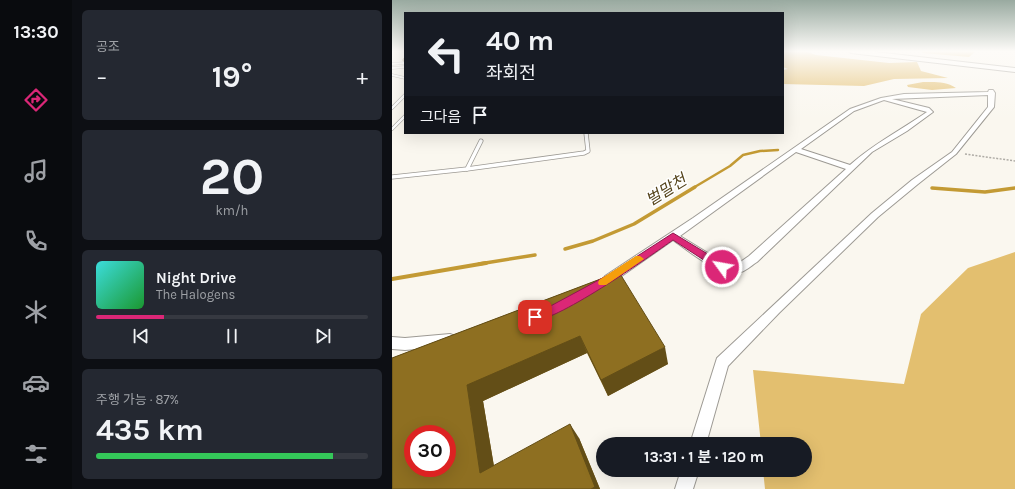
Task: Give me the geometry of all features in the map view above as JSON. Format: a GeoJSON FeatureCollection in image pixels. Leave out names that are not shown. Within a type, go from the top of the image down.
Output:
{"type":"FeatureCollection","features":[{"type":"Feature","properties":{"kind":"street"},"geometry":{"type":"LineString","coordinates":[[598,285],[612,278],[673,236],[852,110],[883,99],[904,96],[991,92],[992,107],[954,153],[876,214],[775,310],[722,363],[700,437]]}},
{"type":"Feature","properties":{"kind":"street"},"geometry":{"type":"LineString","coordinates":[[673,236],[722,267],[738,269],[753,259],[870,151],[905,130],[930,112],[927,109],[883,99]]}},
{"type":"Feature","properties":{"kind":"street"},"geometry":{"type":"LineString","coordinates":[[796,150],[850,168]]}},
{"type":"Feature","properties":{"kind":"street"},"geometry":{"type":"LineString","coordinates":[[392,344],[458,340]]}},
{"type":"Feature","properties":{"kind":"street"},"geometry":{"type":"LineString","coordinates":[[684,489],[688,477]]}},
{"type":"Feature","properties":{"kind":"lane"},"geometry":{"type":"LineString","coordinates":[[392,75],[404,78]]}},
{"type":"Feature","properties":{"kind":"lane"},"geometry":{"type":"LineString","coordinates":[[392,108],[404,96]]}},
{"type":"Feature","properties":{"kind":"lane"},"geometry":{"type":"LineString","coordinates":[[392,129],[404,117]]}},
{"type":"Feature","properties":{"kind":"lane"},"geometry":{"type":"LineString","coordinates":[[392,177],[467,169],[584,153],[588,151],[586,134]]}},
{"type":"Feature","properties":{"kind":"lane"},"geometry":{"type":"LineString","coordinates":[[467,169],[481,141]]}},
{"type":"Feature","properties":{"kind":"path"},"geometry":{"type":"LineString","coordinates":[[954,153],[1015,160]]}},
{"type":"Feature","properties":{"kind":"shaded area"},"geometry":{"type":"Polygon","coordinates":[[[784,74],[932,74],[948,78],[894,79],[864,86],[784,84],[784,74]]]}},
{"type":"Feature","properties":{"kind":"shaded area"},"geometry":{"type":"Polygon","coordinates":[[[923,82],[944,83],[956,88],[932,90],[908,87],[907,85],[923,82]]]}},
{"type":"Feature","properties":{"kind":"shaded area"},"geometry":{"type":"Polygon","coordinates":[[[1015,252],[1015,489],[765,489],[764,477],[812,477],[812,437],[760,437],[753,370],[904,384],[921,314],[968,268],[1015,252]]]}},
{"type":"Feature","properties":{"kind":"building"},"geometry":{"type":"Polygon","coordinates":[[[619,272],[665,347],[601,380],[580,336],[467,385],[480,473],[570,424],[595,487],[591,489],[392,489],[392,358],[619,272]]]}},
{"type":"Feature","properties":{"kind":"waterway","name":"벌말천"},"geometry":{"type":"LineString","coordinates":[[693,188],[730,166],[743,155],[760,151],[778,150]]}},
{"type":"Feature","properties":{"kind":"waterway","name":"벌말천"},"geometry":{"type":"LineString","coordinates":[[565,249],[593,241],[634,224],[695,187]]}},
{"type":"Feature","properties":{"kind":"waterway","name":"벌말천"},"geometry":{"type":"LineString","coordinates":[[932,188],[985,192],[1015,188]]}},
{"type":"Feature","properties":{"kind":"waterway","name":"벌말천"},"geometry":{"type":"LineString","coordinates":[[479,264],[535,255]]}},
{"type":"Feature","properties":{"kind":"waterway","name":"벌말천"},"geometry":{"type":"LineString","coordinates":[[392,279],[486,263]]}},
{"type":"Feature","properties":{"kind":"slow traffic"},"geometry":{"type":"LineString","coordinates":[[603,283],[640,259]]}},
{"type":"Feature","properties":{"kind":"route"},"geometry":{"type":"LineString","coordinates":[[535,317],[549,312],[612,278],[673,236],[722,267]]}}]}
